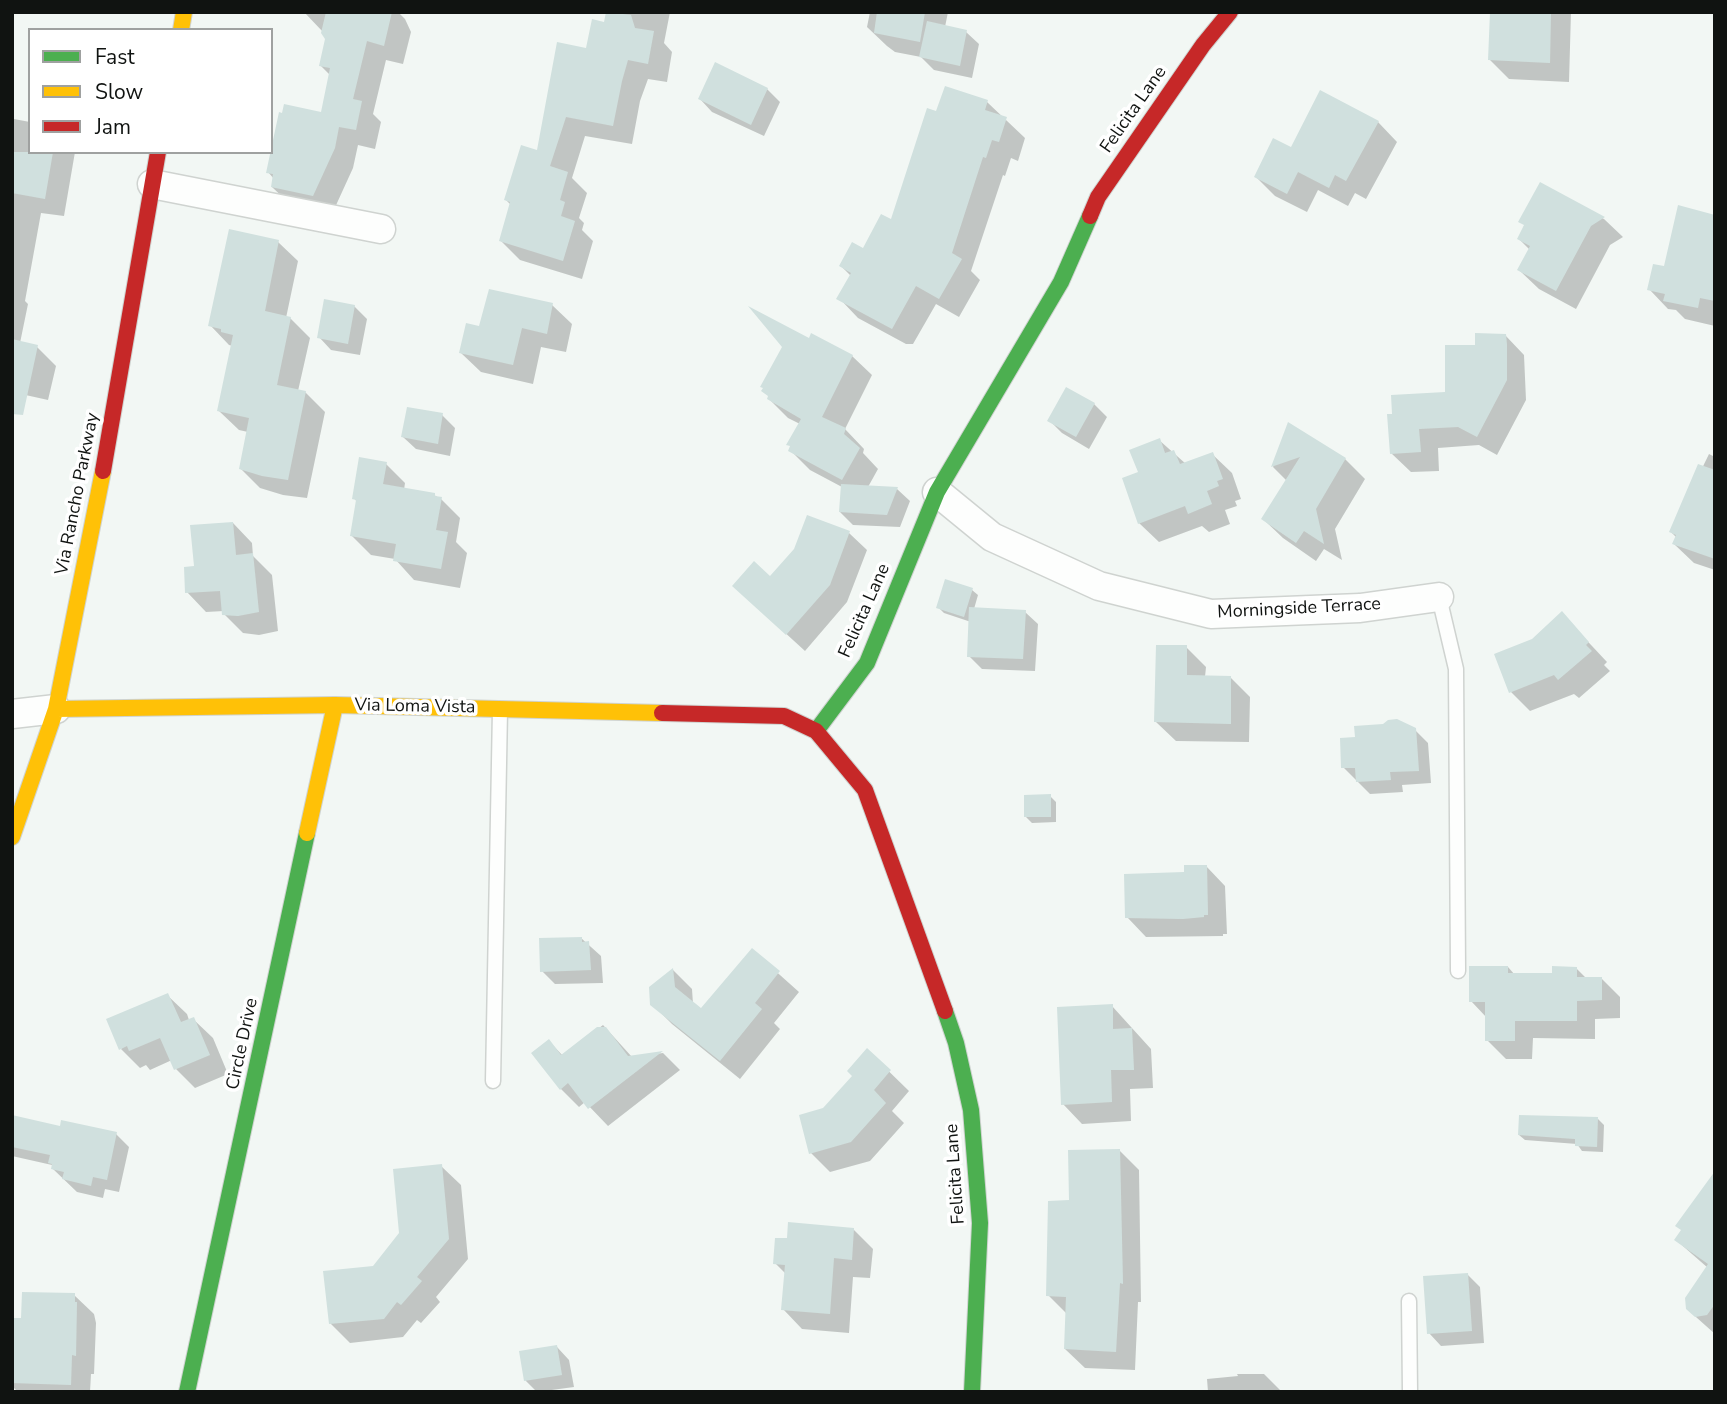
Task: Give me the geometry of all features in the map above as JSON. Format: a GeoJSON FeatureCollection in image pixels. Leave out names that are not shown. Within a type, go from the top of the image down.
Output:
{"type":"FeatureCollection","features":[{"type":"Feature","properties":{"kind":"street","name":"Felicita Lane"},"geometry":{"type":"LineString","coordinates":[[972,1392],[980,1223],[971,1110],[956,1044],[865,790],[816,731],[867,663],[937,492],[1061,282],[1098,197],[1203,45],[1230,12]]}},
{"type":"Feature","properties":{"kind":"street","name":"Via Rancho Parkway"},"geometry":{"type":"LineString","coordinates":[[12,837],[55,709],[102,481],[158,154]]}},
{"type":"Feature","properties":{"kind":"street"},"geometry":{"type":"LineString","coordinates":[[152,184],[381,229]]}},
{"type":"Feature","properties":{"kind":"street","name":"Morningside Terrace"},"geometry":{"type":"LineString","coordinates":[[937,492],[992,537],[1099,586],[1211,614],[1360,608],[1438,597]]}},
{"type":"Feature","properties":{"kind":"street","name":"Via Loma Vista"},"geometry":{"type":"LineString","coordinates":[[12,714],[55,709],[335,705],[784,716],[816,731]]}},
{"type":"Feature","properties":{"kind":"street","name":"Circle Drive"},"geometry":{"type":"LineString","coordinates":[[187,1392],[335,705]]}},
{"type":"Feature","properties":{"kind":"lane"},"geometry":{"type":"LineString","coordinates":[[1438,597],[1456,670],[1458,971]]}},
{"type":"Feature","properties":{"kind":"lane"},"geometry":{"type":"LineString","coordinates":[[493,1081],[500,709]]}},
{"type":"Feature","properties":{"kind":"lane"},"geometry":{"type":"LineString","coordinates":[[1409,1301],[1410,1392]]}},
{"type":"Feature","properties":{"kind":"building"},"geometry":{"type":"Polygon","coordinates":[[[326,12],[392,12],[384,46],[367,41],[353,99],[362,101],[356,130],[339,127],[335,148],[313,196],[271,187],[273,174],[266,173],[270,154],[273,154],[279,112],[282,113],[284,104],[321,112],[330,68],[319,66],[325,39],[321,33],[326,12]]]}},
{"type":"Feature","properties":{"kind":"building"},"geometry":{"type":"Polygon","coordinates":[[[606,12],[631,15],[635,28],[654,31],[648,64],[628,60],[613,126],[566,117],[550,166],[568,172],[560,200],[565,202],[561,216],[575,221],[563,261],[499,241],[510,202],[504,200],[521,145],[537,150],[557,42],[586,48],[592,19],[604,22],[606,12]]]}},
{"type":"Feature","properties":{"kind":"building"},"geometry":{"type":"Polygon","coordinates":[[[877,12],[925,12],[920,42],[874,33],[877,12]]]}},
{"type":"Feature","properties":{"kind":"building"},"geometry":{"type":"Polygon","coordinates":[[[1490,12],[1551,12],[1550,63],[1488,60],[1490,12]]]}},
{"type":"Feature","properties":{"kind":"building"},"geometry":{"type":"Polygon","coordinates":[[[927,21],[967,30],[960,66],[919,57],[927,21]]]}},
{"type":"Feature","properties":{"kind":"building"},"geometry":{"type":"Polygon","coordinates":[[[715,62],[768,88],[751,125],[698,99],[715,62]]]}},
{"type":"Feature","properties":{"kind":"building"},"geometry":{"type":"Polygon","coordinates":[[[945,86],[988,100],[985,110],[1007,117],[999,142],[992,140],[986,158],[983,157],[952,253],[962,259],[939,299],[916,286],[892,329],[836,299],[851,273],[839,266],[852,242],[863,248],[881,214],[891,219],[927,108],[936,111],[945,86]]]}},
{"type":"Feature","properties":{"kind":"building"},"geometry":{"type":"Polygon","coordinates":[[[1320,90],[1379,121],[1346,181],[1335,175],[1329,188],[1298,172],[1287,194],[1254,177],[1273,138],[1291,147],[1320,90]]]}},
{"type":"Feature","properties":{"kind":"building"},"geometry":{"type":"Polygon","coordinates":[[[12,152],[53,154],[45,199],[12,193],[12,152]]]}},
{"type":"Feature","properties":{"kind":"building"},"geometry":{"type":"Polygon","coordinates":[[[1540,182],[1605,217],[1591,226],[1556,291],[1517,270],[1530,246],[1517,239],[1524,225],[1518,222],[1540,182]]]}},
{"type":"Feature","properties":{"kind":"building"},"geometry":{"type":"Polygon","coordinates":[[[1678,205],[1715,215],[1715,301],[1700,298],[1698,308],[1663,301],[1665,294],[1647,290],[1653,264],[1664,266],[1678,205]]]}},
{"type":"Feature","properties":{"kind":"building"},"geometry":{"type":"Polygon","coordinates":[[[229,229],[279,240],[265,311],[291,317],[277,385],[306,391],[288,480],[239,469],[249,418],[217,411],[233,335],[208,326],[229,229]]]}},
{"type":"Feature","properties":{"kind":"building"},"geometry":{"type":"Polygon","coordinates":[[[489,289],[553,303],[547,334],[522,328],[513,365],[459,353],[466,323],[479,326],[489,289]]]}},
{"type":"Feature","properties":{"kind":"building"},"geometry":{"type":"Polygon","coordinates":[[[324,299],[355,305],[348,344],[317,338],[324,299]]]}},
{"type":"Feature","properties":{"kind":"building"},"geometry":{"type":"Polygon","coordinates":[[[748,306],[809,338],[811,333],[853,355],[822,417],[846,428],[844,434],[860,448],[842,480],[788,451],[790,446],[786,445],[801,419],[767,399],[768,396],[760,387],[782,347],[748,306]]]}},
{"type":"Feature","properties":{"kind":"building"},"geometry":{"type":"Polygon","coordinates":[[[1475,333],[1506,334],[1507,345],[1507,380],[1477,437],[1458,427],[1419,429],[1421,452],[1390,454],[1387,414],[1392,414],[1391,395],[1445,392],[1445,345],[1475,345],[1475,333]]]}},
{"type":"Feature","properties":{"kind":"building"},"geometry":{"type":"Polygon","coordinates":[[[12,339],[38,345],[23,415],[12,414],[12,339]]]}},
{"type":"Feature","properties":{"kind":"building"},"geometry":{"type":"Polygon","coordinates":[[[1066,387],[1095,403],[1076,437],[1047,421],[1066,387]]]}},
{"type":"Feature","properties":{"kind":"building"},"geometry":{"type":"Polygon","coordinates":[[[407,407],[443,413],[438,444],[401,437],[407,407]]]}},
{"type":"Feature","properties":{"kind":"building"},"geometry":{"type":"Polygon","coordinates":[[[1288,422],[1346,458],[1316,509],[1324,544],[1304,531],[1296,543],[1261,519],[1300,457],[1271,467],[1288,422]]]}},
{"type":"Feature","properties":{"kind":"building"},"geometry":{"type":"Polygon","coordinates":[[[1160,438],[1165,453],[1174,450],[1180,464],[1213,452],[1223,479],[1217,481],[1219,486],[1207,491],[1212,504],[1188,514],[1185,506],[1138,524],[1122,478],[1138,472],[1129,450],[1160,438]]]}},
{"type":"Feature","properties":{"kind":"building"},"geometry":{"type":"Polygon","coordinates":[[[359,457],[387,462],[383,484],[435,493],[435,496],[442,497],[436,530],[448,532],[441,569],[393,561],[396,544],[350,536],[356,500],[352,499],[359,457]]]}},
{"type":"Feature","properties":{"kind":"building"},"geometry":{"type":"Polygon","coordinates":[[[1698,464],[1715,470],[1715,559],[1672,544],[1676,535],[1669,532],[1698,464]]]}},
{"type":"Feature","properties":{"kind":"building"},"geometry":{"type":"Polygon","coordinates":[[[841,484],[898,487],[887,515],[839,512],[841,484]]]}},
{"type":"Feature","properties":{"kind":"building"},"geometry":{"type":"Polygon","coordinates":[[[807,515],[850,531],[830,585],[786,635],[732,586],[754,561],[770,576],[794,549],[807,515]]]}},
{"type":"Feature","properties":{"kind":"building"},"geometry":{"type":"Polygon","coordinates":[[[233,522],[236,555],[253,553],[259,612],[238,616],[222,615],[220,591],[185,593],[184,567],[194,566],[190,525],[233,522]]]}},
{"type":"Feature","properties":{"kind":"building"},"geometry":{"type":"Polygon","coordinates":[[[945,579],[973,588],[964,617],[936,608],[945,579]]]}},
{"type":"Feature","properties":{"kind":"building"},"geometry":{"type":"Polygon","coordinates":[[[969,607],[1026,610],[1023,659],[967,657],[969,607]]]}},
{"type":"Feature","properties":{"kind":"building"},"geometry":{"type":"Polygon","coordinates":[[[1562,611],[1589,642],[1586,645],[1592,651],[1558,680],[1554,675],[1509,693],[1494,654],[1532,639],[1562,611]]]}},
{"type":"Feature","properties":{"kind":"building"},"geometry":{"type":"Polygon","coordinates":[[[1156,645],[1187,645],[1187,675],[1231,676],[1231,724],[1154,722],[1156,645]]]}},
{"type":"Feature","properties":{"kind":"building"},"geometry":{"type":"Polygon","coordinates":[[[1397,719],[1416,728],[1419,771],[1390,772],[1391,780],[1356,782],[1355,768],[1341,768],[1340,738],[1355,737],[1354,726],[1383,724],[1397,719]]]}},
{"type":"Feature","properties":{"kind":"building"},"geometry":{"type":"Polygon","coordinates":[[[1051,794],[1051,817],[1024,817],[1024,795],[1051,794]]]}},
{"type":"Feature","properties":{"kind":"building"},"geometry":{"type":"Polygon","coordinates":[[[1184,865],[1207,865],[1208,915],[1183,919],[1125,918],[1124,874],[1184,872],[1184,865]]]}},
{"type":"Feature","properties":{"kind":"building"},"geometry":{"type":"Polygon","coordinates":[[[582,937],[582,942],[589,941],[591,970],[540,972],[539,938],[582,937]]]}},
{"type":"Feature","properties":{"kind":"building"},"geometry":{"type":"Polygon","coordinates":[[[752,948],[780,971],[755,1003],[762,1009],[720,1061],[650,1005],[649,987],[673,968],[675,987],[701,1008],[752,948]]]}},
{"type":"Feature","properties":{"kind":"building"},"geometry":{"type":"Polygon","coordinates":[[[1469,966],[1508,966],[1508,973],[1552,973],[1552,966],[1577,967],[1577,977],[1602,977],[1602,1000],[1577,1001],[1577,1021],[1515,1021],[1515,1041],[1485,1041],[1485,1002],[1469,1002],[1469,966]]]}},
{"type":"Feature","properties":{"kind":"building"},"geometry":{"type":"Polygon","coordinates":[[[168,993],[181,1022],[194,1017],[210,1055],[174,1070],[160,1038],[129,1051],[127,1046],[119,1050],[106,1019],[168,993]]]}},
{"type":"Feature","properties":{"kind":"building"},"geometry":{"type":"Polygon","coordinates":[[[1113,1004],[1113,1029],[1132,1028],[1134,1070],[1111,1070],[1112,1102],[1061,1105],[1057,1007],[1113,1004]]]}},
{"type":"Feature","properties":{"kind":"building"},"geometry":{"type":"Polygon","coordinates":[[[597,1027],[606,1027],[628,1056],[663,1051],[588,1109],[568,1083],[560,1090],[531,1053],[549,1039],[561,1055],[597,1027]]]}},
{"type":"Feature","properties":{"kind":"building"},"geometry":{"type":"Polygon","coordinates":[[[867,1048],[891,1070],[874,1090],[886,1103],[851,1142],[809,1154],[799,1115],[823,1108],[852,1076],[847,1071],[867,1048]]]}},
{"type":"Feature","properties":{"kind":"building"},"geometry":{"type":"Polygon","coordinates":[[[12,1115],[60,1126],[61,1120],[117,1132],[107,1180],[93,1177],[91,1186],[62,1179],[64,1172],[51,1169],[52,1164],[48,1163],[50,1155],[12,1147],[12,1115]]]}},
{"type":"Feature","properties":{"kind":"building"},"geometry":{"type":"Polygon","coordinates":[[[1519,1115],[1598,1117],[1597,1147],[1575,1146],[1575,1139],[1518,1135],[1519,1115]]]}},
{"type":"Feature","properties":{"kind":"building"},"geometry":{"type":"Polygon","coordinates":[[[1120,1149],[1123,1284],[1120,1283],[1116,1352],[1064,1349],[1066,1297],[1046,1296],[1048,1201],[1069,1200],[1068,1150],[1120,1149]]]}},
{"type":"Feature","properties":{"kind":"building"},"geometry":{"type":"Polygon","coordinates":[[[442,1164],[449,1239],[417,1277],[422,1281],[401,1305],[397,1302],[384,1319],[329,1324],[323,1271],[373,1266],[399,1233],[393,1169],[442,1164]]]}},
{"type":"Feature","properties":{"kind":"building"},"geometry":{"type":"Polygon","coordinates":[[[1715,1171],[1715,1304],[1707,1315],[1695,1317],[1686,1309],[1685,1298],[1708,1264],[1674,1240],[1681,1230],[1675,1226],[1715,1171]]]}},
{"type":"Feature","properties":{"kind":"building"},"geometry":{"type":"Polygon","coordinates":[[[788,1222],[854,1228],[852,1260],[834,1258],[830,1314],[781,1310],[785,1265],[773,1264],[775,1238],[787,1238],[788,1222]]]}},
{"type":"Feature","properties":{"kind":"building"},"geometry":{"type":"Polygon","coordinates":[[[1468,1273],[1472,1331],[1427,1334],[1423,1276],[1468,1273]]]}},
{"type":"Feature","properties":{"kind":"building"},"geometry":{"type":"Polygon","coordinates":[[[22,1292],[75,1293],[76,1356],[72,1355],[71,1385],[12,1383],[12,1318],[21,1318],[22,1292]]]}},
{"type":"Feature","properties":{"kind":"building"},"geometry":{"type":"Polygon","coordinates":[[[557,1345],[562,1375],[524,1381],[519,1351],[557,1345]]]}},
{"type":"Feature","properties":{"kind":"traffic: fast"},"geometry":{"type":"LineString","coordinates":[[816,731],[867,663],[937,492],[1061,282],[1090,216]]}},
{"type":"Feature","properties":{"kind":"traffic: fast"},"geometry":{"type":"LineString","coordinates":[[187,1392],[307,833]]}},
{"type":"Feature","properties":{"kind":"traffic: fast"},"geometry":{"type":"LineString","coordinates":[[945,1011],[956,1043],[971,1110],[980,1223],[972,1392]]}},
{"type":"Feature","properties":{"kind":"traffic: slow"},"geometry":{"type":"LineString","coordinates":[[181,28],[184,12]]}},
{"type":"Feature","properties":{"kind":"traffic: slow"},"geometry":{"type":"LineString","coordinates":[[12,837],[56,709],[103,471]]}},
{"type":"Feature","properties":{"kind":"traffic: slow"},"geometry":{"type":"LineString","coordinates":[[56,709],[335,705],[662,713]]}},
{"type":"Feature","properties":{"kind":"traffic: slow"},"geometry":{"type":"LineString","coordinates":[[307,833],[335,705]]}},
{"type":"Feature","properties":{"kind":"traffic: jam"},"geometry":{"type":"LineString","coordinates":[[1090,216],[1098,197],[1203,45],[1230,12]]}},
{"type":"Feature","properties":{"kind":"traffic: jam"},"geometry":{"type":"LineString","coordinates":[[103,471],[158,154]]}},
{"type":"Feature","properties":{"kind":"traffic: jam"},"geometry":{"type":"LineString","coordinates":[[662,713],[784,716],[816,731],[865,790],[945,1011]]}}]}
